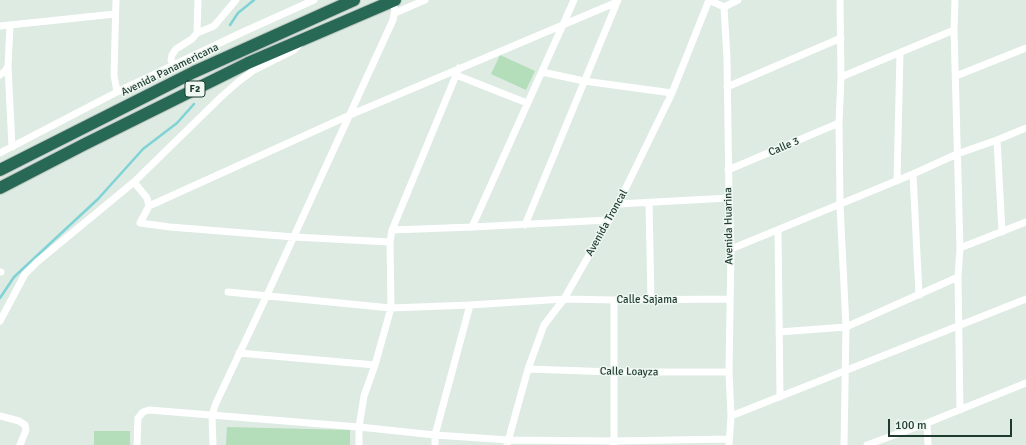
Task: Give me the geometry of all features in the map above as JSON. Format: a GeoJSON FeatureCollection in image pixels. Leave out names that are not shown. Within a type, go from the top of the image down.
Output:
{"type":"FeatureCollection","features":[{"type":"Feature","properties":{"kind":"highway","name":"Avenida Panamericana"},"geometry":{"type":"LineString","coordinates":[[0,170],[187,75],[354,0]]}},
{"type":"Feature","properties":{"kind":"highway","name":"F2"},"geometry":{"type":"LineString","coordinates":[[0,188],[83,144],[241,66],[307,38],[394,5]]}},
{"type":"Feature","properties":{"kind":"street"},"geometry":{"type":"LineString","coordinates":[[116,0],[114,75],[117,92]]}},
{"type":"Feature","properties":{"kind":"street"},"geometry":{"type":"LineString","coordinates":[[173,66],[171,60],[176,49],[192,39],[197,32],[198,0]]}},
{"type":"Feature","properties":{"kind":"street"},"geometry":{"type":"LineString","coordinates":[[197,32],[214,26],[236,0]]}},
{"type":"Feature","properties":{"kind":"street","name":"Avenida Panamericana"},"geometry":{"type":"LineString","coordinates":[[0,153],[117,92],[314,0]]}},
{"type":"Feature","properties":{"kind":"street"},"geometry":{"type":"LineString","coordinates":[[213,445],[212,415],[216,402],[294,237],[393,20],[394,5],[425,0]]}},
{"type":"Feature","properties":{"kind":"street"},"geometry":{"type":"LineString","coordinates":[[472,227],[542,72],[561,26],[574,0]]}},
{"type":"Feature","properties":{"kind":"street"},"geometry":{"type":"LineString","coordinates":[[709,0],[724,7],[738,0]]}},
{"type":"Feature","properties":{"kind":"street","name":"Avenida Troncal"},"geometry":{"type":"LineString","coordinates":[[508,442],[528,369],[544,325],[564,299],[618,204],[672,93],[709,0]]}},
{"type":"Feature","properties":{"kind":"street"},"geometry":{"type":"LineString","coordinates":[[840,0],[840,204],[846,327],[844,445]]}},
{"type":"Feature","properties":{"kind":"street"},"geometry":{"type":"LineString","coordinates":[[955,0],[954,30],[960,248],[958,277],[960,410]]}},
{"type":"Feature","properties":{"kind":"street"},"geometry":{"type":"LineString","coordinates":[[390,242],[294,237],[170,227],[140,223],[149,206],[350,115],[458,72],[618,1]]}},
{"type":"Feature","properties":{"kind":"street"},"geometry":{"type":"LineString","coordinates":[[525,225],[618,1]]}},
{"type":"Feature","properties":{"kind":"street","name":"Avenida Huarina"},"geometry":{"type":"LineString","coordinates":[[724,7],[727,58],[728,198],[731,249],[731,416],[729,442]]}},
{"type":"Feature","properties":{"kind":"street"},"geometry":{"type":"LineString","coordinates":[[0,26],[115,14]]}},
{"type":"Feature","properties":{"kind":"street"},"geometry":{"type":"LineString","coordinates":[[10,26],[8,66],[12,147]]}},
{"type":"Feature","properties":{"kind":"street"},"geometry":{"type":"LineString","coordinates":[[841,77],[954,30]]}},
{"type":"Feature","properties":{"kind":"street"},"geometry":{"type":"LineString","coordinates":[[0,321],[25,274],[37,262],[134,182],[238,82],[254,70],[294,50],[307,38]]}},
{"type":"Feature","properties":{"kind":"street"},"geometry":{"type":"LineString","coordinates":[[727,87],[841,38]]}},
{"type":"Feature","properties":{"kind":"street"},"geometry":{"type":"LineString","coordinates":[[956,76],[1026,48]]}},
{"type":"Feature","properties":{"kind":"street"},"geometry":{"type":"LineString","coordinates":[[897,181],[900,53]]}},
{"type":"Feature","properties":{"kind":"street"},"geometry":{"type":"LineString","coordinates":[[0,74],[5,71],[8,66]]}},
{"type":"Feature","properties":{"kind":"street"},"geometry":{"type":"LineString","coordinates":[[458,72],[527,103]]}},
{"type":"Feature","properties":{"kind":"street"},"geometry":{"type":"LineString","coordinates":[[359,445],[359,427],[364,396],[375,365],[391,308],[390,242],[392,230],[458,72]]}},
{"type":"Feature","properties":{"kind":"street"},"geometry":{"type":"LineString","coordinates":[[542,72],[584,81],[672,93]]}},
{"type":"Feature","properties":{"kind":"street","name":"Calle 3"},"geometry":{"type":"LineString","coordinates":[[728,170],[839,123]]}},
{"type":"Feature","properties":{"kind":"street"},"geometry":{"type":"LineString","coordinates":[[731,249],[897,181],[957,154],[1026,128]]}},
{"type":"Feature","properties":{"kind":"street"},"geometry":{"type":"LineString","coordinates":[[997,140],[1002,232]]}},
{"type":"Feature","properties":{"kind":"street"},"geometry":{"type":"LineString","coordinates":[[913,174],[919,295]]}},
{"type":"Feature","properties":{"kind":"street"},"geometry":{"type":"LineString","coordinates":[[134,182],[147,198],[149,206]]}},
{"type":"Feature","properties":{"kind":"street"},"geometry":{"type":"LineString","coordinates":[[618,204],[649,204],[728,198]]}},
{"type":"Feature","properties":{"kind":"street"},"geometry":{"type":"LineString","coordinates":[[649,204],[651,300]]}},
{"type":"Feature","properties":{"kind":"street"},"geometry":{"type":"LineString","coordinates":[[392,230],[609,220]]}},
{"type":"Feature","properties":{"kind":"street"},"geometry":{"type":"LineString","coordinates":[[960,248],[1026,222]]}},
{"type":"Feature","properties":{"kind":"street"},"geometry":{"type":"LineString","coordinates":[[778,230],[780,397]]}},
{"type":"Feature","properties":{"kind":"street"},"geometry":{"type":"LineString","coordinates":[[779,332],[846,327],[958,277]]}},
{"type":"Feature","properties":{"kind":"street","name":"Calle Sajama"},"geometry":{"type":"LineString","coordinates":[[228,292],[267,294],[391,308],[470,306],[564,299],[730,299]]}},
{"type":"Feature","properties":{"kind":"street"},"geometry":{"type":"LineString","coordinates":[[731,416],[1026,298]]}},
{"type":"Feature","properties":{"kind":"street"},"geometry":{"type":"LineString","coordinates":[[614,300],[614,443]]}},
{"type":"Feature","properties":{"kind":"street"},"geometry":{"type":"LineString","coordinates":[[435,445],[434,435],[470,306]]}},
{"type":"Feature","properties":{"kind":"street"},"geometry":{"type":"LineString","coordinates":[[239,353],[375,365]]}},
{"type":"Feature","properties":{"kind":"street","name":"Calle Loayza"},"geometry":{"type":"LineString","coordinates":[[528,369],[614,372],[730,372]]}},
{"type":"Feature","properties":{"kind":"street"},"geometry":{"type":"LineString","coordinates":[[867,445],[927,423],[1026,383]]}},
{"type":"Feature","properties":{"kind":"street"},"geometry":{"type":"LineString","coordinates":[[138,445],[137,421],[139,416],[145,411],[149,410],[359,427],[508,442],[729,442]]}},
{"type":"Feature","properties":{"kind":"street"},"geometry":{"type":"LineString","coordinates":[[0,416],[20,421],[25,425],[26,430],[20,445]]}},
{"type":"Feature","properties":{"kind":"street"},"geometry":{"type":"LineString","coordinates":[[927,423],[928,445]]}},
{"type":"Feature","properties":{"kind":"green space"},"geometry":{"type":"Polygon","coordinates":[[[500,55],[535,71],[526,90],[491,74],[500,55]]]}},
{"type":"Feature","properties":{"kind":"green space"},"geometry":{"type":"Polygon","coordinates":[[[227,427],[350,430],[350,445],[226,445],[227,427]]]}},
{"type":"Feature","properties":{"kind":"green space"},"geometry":{"type":"Polygon","coordinates":[[[94,431],[130,431],[130,445],[94,445],[94,431]]]}},
{"type":"Feature","properties":{"kind":"waterway"},"geometry":{"type":"LineString","coordinates":[[230,25],[238,13],[254,0]]}},
{"type":"Feature","properties":{"kind":"waterway"},"geometry":{"type":"LineString","coordinates":[[0,298],[14,277],[98,199],[143,149],[177,123],[194,104]]}}]}
